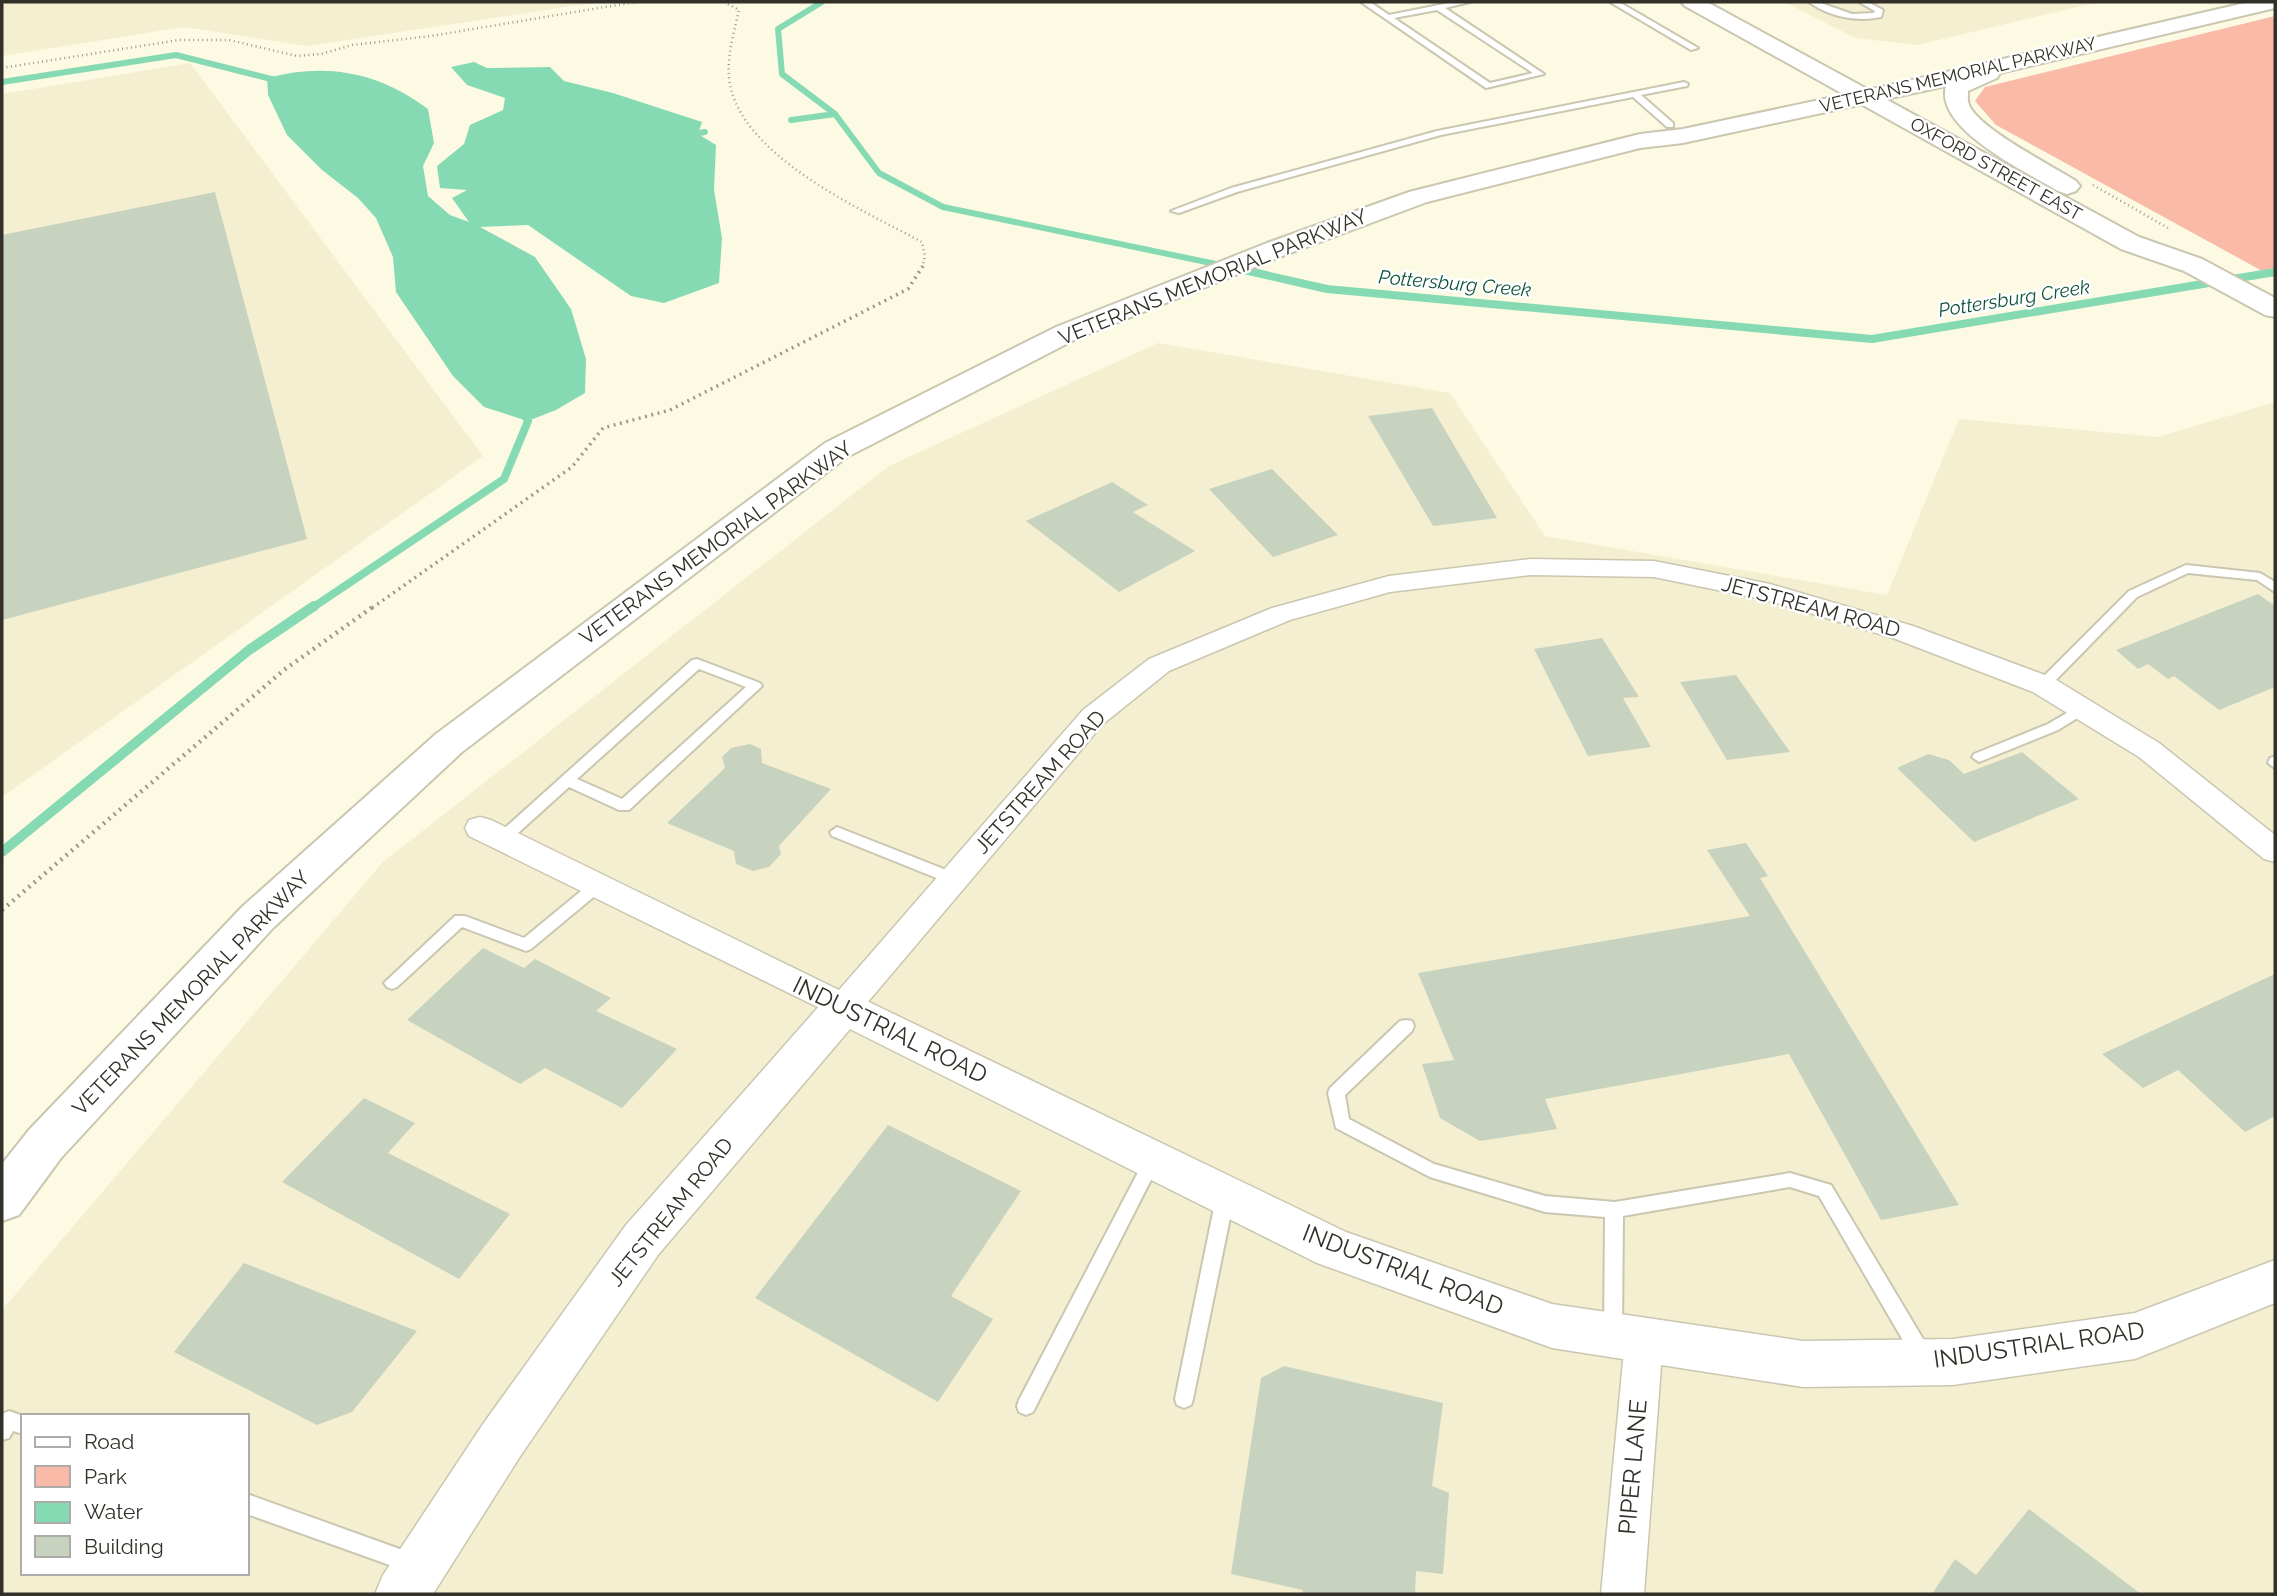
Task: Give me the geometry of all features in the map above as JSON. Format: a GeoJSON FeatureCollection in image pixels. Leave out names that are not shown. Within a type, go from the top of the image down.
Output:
{"type":"FeatureCollection","features":[{"type":"Feature","properties":{"kind":"main road","name":"OXFORD STREET EAST"},"geometry":{"type":"LineString","coordinates":[[1692,2],[1840,84],[1864,87]]}},
{"type":"Feature","properties":{"kind":"main road","name":"OXFORD STREET EAST"},"geometry":{"type":"LineString","coordinates":[[1725,2],[2130,243],[2193,265],[2275,309]]}},
{"type":"Feature","properties":{"kind":"main road","name":"VETERANS MEMORIAL PARKWAY"},"geometry":{"type":"LineString","coordinates":[[2,1200],[45,1144],[258,917],[449,743],[836,450],[1066,333],[1198,279],[1418,197],[1640,141],[1683,136],[1864,87],[2206,2]]}},
{"type":"Feature","properties":{"kind":"main road","name":"VETERANS MEMORIAL PARKWAY"},"geometry":{"type":"LineString","coordinates":[[1864,87],[1890,92],[2275,2]]}},
{"type":"Feature","properties":{"kind":"main road"},"geometry":{"type":"LineString","coordinates":[[2006,65],[1957,87],[1955,99],[1960,111],[1983,132],[2075,182]]}},
{"type":"Feature","properties":{"kind":"main road","name":"VETERANS MEMORIAL PARKWAY"},"geometry":{"type":"LineString","coordinates":[[1640,141],[1670,125],[1840,84]]}},
{"type":"Feature","properties":{"kind":"main road","name":"OXFORD STREET EAST"},"geometry":{"type":"LineString","coordinates":[[1890,92],[2075,182],[2161,237],[2193,265]]}},
{"type":"Feature","properties":{"kind":"street","name":"JETSTREAM ROAD"},"geometry":{"type":"LineString","coordinates":[[411,1580],[501,1441],[642,1240],[1093,717],[1159,665],[1281,614],[1389,584],[1531,567],[1654,569],[1770,592],[1903,632],[2043,685],[2148,750],[2275,851]]}},
{"type":"Feature","properties":{"kind":"street","name":"INDUSTRIAL ROAD"},"geometry":{"type":"LineString","coordinates":[[491,834],[1333,1248],[1552,1326],[1802,1364],[1953,1362],[2135,1336],[2275,1280]]}},
{"type":"Feature","properties":{"kind":"street","name":"PIPER LANE"},"geometry":{"type":"LineString","coordinates":[[1622,1594],[1629,1338]]}},
{"type":"Feature","properties":{"kind":"lane"},"geometry":{"type":"LineString","coordinates":[[1365,2],[1489,86],[1540,74],[1438,7]]}},
{"type":"Feature","properties":{"kind":"lane"},"geometry":{"type":"LineString","coordinates":[[1388,17],[1466,2]]}},
{"type":"Feature","properties":{"kind":"lane"},"geometry":{"type":"LineString","coordinates":[[1614,2],[1694,48]]}},
{"type":"Feature","properties":{"kind":"lane"},"geometry":{"type":"LineString","coordinates":[[1813,2],[1842,17],[1860,19],[1878,15],[1879,10],[1863,2]]}},
{"type":"Feature","properties":{"kind":"lane"},"geometry":{"type":"LineString","coordinates":[[1175,211],[1234,190],[1440,133],[1637,96],[1684,84]]}},
{"type":"Feature","properties":{"kind":"lane"},"geometry":{"type":"LineString","coordinates":[[1637,96],[1670,125]]}},
{"type":"Feature","properties":{"kind":"lane"},"geometry":{"type":"LineString","coordinates":[[2043,685],[2133,594],[2186,569],[2260,577],[2275,588]]}},
{"type":"Feature","properties":{"kind":"lane"},"geometry":{"type":"LineString","coordinates":[[491,834],[567,780],[696,663],[755,686],[624,806],[567,780]]}},
{"type":"Feature","properties":{"kind":"lane"},"geometry":{"type":"LineString","coordinates":[[1979,757],[2053,727],[2081,709]]}},
{"type":"Feature","properties":{"kind":"lane"},"geometry":{"type":"LineString","coordinates":[[837,832],[954,879]]}},
{"type":"Feature","properties":{"kind":"lane"},"geometry":{"type":"LineString","coordinates":[[392,983],[460,920],[526,945],[597,886]]}},
{"type":"Feature","properties":{"kind":"lane"},"geometry":{"type":"LineString","coordinates":[[1406,1026],[1336,1093],[1342,1123],[1430,1170],[1545,1204],[1614,1210],[1790,1180],[1825,1190],[1926,1362]]}},
{"type":"Feature","properties":{"kind":"lane"},"geometry":{"type":"LineString","coordinates":[[1026,1406],[1154,1159]]}},
{"type":"Feature","properties":{"kind":"lane"},"geometry":{"type":"LineString","coordinates":[[1184,1399],[1226,1195]]}},
{"type":"Feature","properties":{"kind":"lane"},"geometry":{"type":"LineString","coordinates":[[1614,1210],[1629,1338]]}},
{"type":"Feature","properties":{"kind":"lane"},"geometry":{"type":"LineString","coordinates":[[2,1432],[9,1420],[21,1424]]}},
{"type":"Feature","properties":{"kind":"lane"},"geometry":{"type":"LineString","coordinates":[[248,1504],[411,1580]]}},
{"type":"Feature","properties":{"kind":"path"},"geometry":{"type":"LineString","coordinates":[[2,68],[190,40],[229,40],[297,56],[321,54],[352,45],[431,36],[635,2]]}},
{"type":"Feature","properties":{"kind":"path"},"geometry":{"type":"LineString","coordinates":[[2,910],[284,670],[572,467],[603,428],[670,410],[908,289],[922,272],[926,256],[922,242],[827,193],[780,160],[740,113],[729,79],[731,47],[739,9],[724,2]]}},
{"type":"Feature","properties":{"kind":"path"},"geometry":{"type":"LineString","coordinates":[[2075,182],[2173,231]]}},
{"type":"Feature","properties":{"kind":"shaded area"},"geometry":{"type":"Polygon","coordinates":[[[2,2],[599,2],[307,46],[184,27],[2,56],[2,2]]]}},
{"type":"Feature","properties":{"kind":"shaded area"},"geometry":{"type":"Polygon","coordinates":[[[1785,2],[2099,2],[1917,45],[1855,38],[1785,2]]]}},
{"type":"Feature","properties":{"kind":"shaded area"},"geometry":{"type":"Polygon","coordinates":[[[190,63],[483,456],[2,797],[2,94],[190,63]]]}},
{"type":"Feature","properties":{"kind":"shaded area"},"geometry":{"type":"Polygon","coordinates":[[[1158,343],[1450,393],[1545,536],[1887,595],[1959,419],[2158,437],[2275,402],[2275,1594],[2,1594],[2,1310],[383,862],[889,466],[1158,343]]]}},
{"type":"Feature","properties":{"kind":"green space"},"geometry":{"type":"Polygon","coordinates":[[[2275,16],[2275,278],[1996,125],[1975,101],[1985,87],[2275,16]]]}},
{"type":"Feature","properties":{"kind":"water"},"geometry":{"type":"Polygon","coordinates":[[[474,62],[487,68],[550,67],[564,81],[613,93],[702,122],[698,134],[716,145],[714,190],[722,238],[719,283],[664,303],[631,296],[528,225],[480,227],[535,257],[571,309],[586,359],[585,393],[556,410],[528,421],[484,407],[453,376],[396,292],[393,257],[376,218],[358,198],[322,170],[287,135],[268,95],[267,78],[289,73],[331,71],[371,79],[409,96],[428,109],[434,143],[423,166],[428,196],[450,215],[469,222],[452,198],[467,190],[440,188],[437,166],[464,144],[470,125],[503,110],[505,98],[467,85],[451,67],[474,62]]]}},
{"type":"Feature","properties":{"kind":"building"},"geometry":{"type":"Polygon","coordinates":[[[215,192],[307,539],[2,620],[2,235],[215,192]]]}},
{"type":"Feature","properties":{"kind":"building"},"geometry":{"type":"Polygon","coordinates":[[[1432,408],[1497,518],[1433,526],[1368,416],[1432,408]]]}},
{"type":"Feature","properties":{"kind":"building"},"geometry":{"type":"Polygon","coordinates":[[[1272,469],[1338,535],[1273,557],[1209,489],[1272,469]]]}},
{"type":"Feature","properties":{"kind":"building"},"geometry":{"type":"Polygon","coordinates":[[[1112,482],[1148,505],[1133,512],[1195,551],[1119,592],[1026,521],[1112,482]]]}},
{"type":"Feature","properties":{"kind":"building"},"geometry":{"type":"Polygon","coordinates":[[[2258,594],[2275,606],[2275,687],[2219,710],[2174,676],[2168,679],[2148,664],[2138,669],[2116,650],[2258,594]]]}},
{"type":"Feature","properties":{"kind":"building"},"geometry":{"type":"Polygon","coordinates":[[[1602,638],[1639,697],[1623,698],[1651,747],[1588,756],[1534,649],[1602,638]]]}},
{"type":"Feature","properties":{"kind":"building"},"geometry":{"type":"Polygon","coordinates":[[[1736,675],[1790,752],[1727,760],[1680,682],[1736,675]]]}},
{"type":"Feature","properties":{"kind":"building"},"geometry":{"type":"Polygon","coordinates":[[[750,744],[761,749],[762,763],[831,789],[779,846],[781,854],[769,867],[753,871],[736,864],[734,851],[667,823],[725,768],[722,757],[731,748],[750,744]]]}},
{"type":"Feature","properties":{"kind":"building"},"geometry":{"type":"Polygon","coordinates":[[[2022,752],[2079,799],[1974,842],[1897,768],[1928,754],[1949,760],[1964,774],[2022,752]]]}},
{"type":"Feature","properties":{"kind":"building"},"geometry":{"type":"Polygon","coordinates":[[[1746,843],[1768,876],[1760,878],[1959,1205],[1881,1220],[1789,1054],[1545,1099],[1557,1129],[1480,1141],[1440,1118],[1422,1064],[1454,1060],[1418,973],[1750,916],[1707,850],[1746,843]]]}},
{"type":"Feature","properties":{"kind":"building"},"geometry":{"type":"Polygon","coordinates":[[[483,948],[524,968],[535,959],[611,998],[596,1011],[677,1049],[622,1108],[545,1068],[520,1084],[407,1020],[483,948]]]}},
{"type":"Feature","properties":{"kind":"building"},"geometry":{"type":"Polygon","coordinates":[[[2275,974],[2275,1116],[2245,1132],[2178,1070],[2143,1088],[2102,1054],[2275,974]]]}},
{"type":"Feature","properties":{"kind":"building"},"geometry":{"type":"Polygon","coordinates":[[[364,1098],[415,1123],[388,1153],[510,1214],[459,1279],[282,1182],[364,1098]]]}},
{"type":"Feature","properties":{"kind":"building"},"geometry":{"type":"Polygon","coordinates":[[[888,1125],[1021,1191],[951,1296],[993,1319],[938,1402],[755,1298],[888,1125]]]}},
{"type":"Feature","properties":{"kind":"building"},"geometry":{"type":"Polygon","coordinates":[[[244,1263],[417,1331],[352,1412],[317,1425],[174,1352],[244,1263]]]}},
{"type":"Feature","properties":{"kind":"building"},"geometry":{"type":"Polygon","coordinates":[[[1284,1366],[1443,1403],[1432,1486],[1449,1493],[1443,1574],[1416,1571],[1415,1594],[1302,1594],[1303,1590],[1231,1574],[1261,1378],[1284,1366]]]}},
{"type":"Feature","properties":{"kind":"building"},"geometry":{"type":"Polygon","coordinates":[[[2029,1509],[2141,1594],[1932,1594],[1955,1559],[1976,1575],[2029,1509]]]}},
{"type":"Feature","properties":{"kind":"waterway","name":"Pottersburg Creek"},"geometry":{"type":"LineString","coordinates":[[822,2],[778,29],[782,74],[835,114]]}},
{"type":"Feature","properties":{"kind":"waterway"},"geometry":{"type":"LineString","coordinates":[[2,82],[176,55],[279,81]]}},
{"type":"Feature","properties":{"kind":"waterway"},"geometry":{"type":"LineString","coordinates":[[791,120],[835,114]]}},
{"type":"Feature","properties":{"kind":"waterway","name":"Pottersburg Creek"},"geometry":{"type":"LineString","coordinates":[[835,114],[879,173],[943,207],[1232,267]]}},
{"type":"Feature","properties":{"kind":"waterway"},"geometry":{"type":"LineString","coordinates":[[687,135],[705,132]]}},
{"type":"Feature","properties":{"kind":"waterway","name":"Pottersburg Creek"},"geometry":{"type":"LineString","coordinates":[[1226,266],[1232,267]]}},
{"type":"Feature","properties":{"kind":"waterway","name":"Pottersburg Creek"},"geometry":{"type":"LineString","coordinates":[[1232,267],[1327,289],[1872,339],[2275,272]]}},
{"type":"Feature","properties":{"kind":"waterway"},"geometry":{"type":"LineString","coordinates":[[312,608],[504,479],[528,421],[522,411]]}},
{"type":"Feature","properties":{"kind":"waterway"},"geometry":{"type":"LineString","coordinates":[[2,852],[249,650],[314,606]]}}]}
